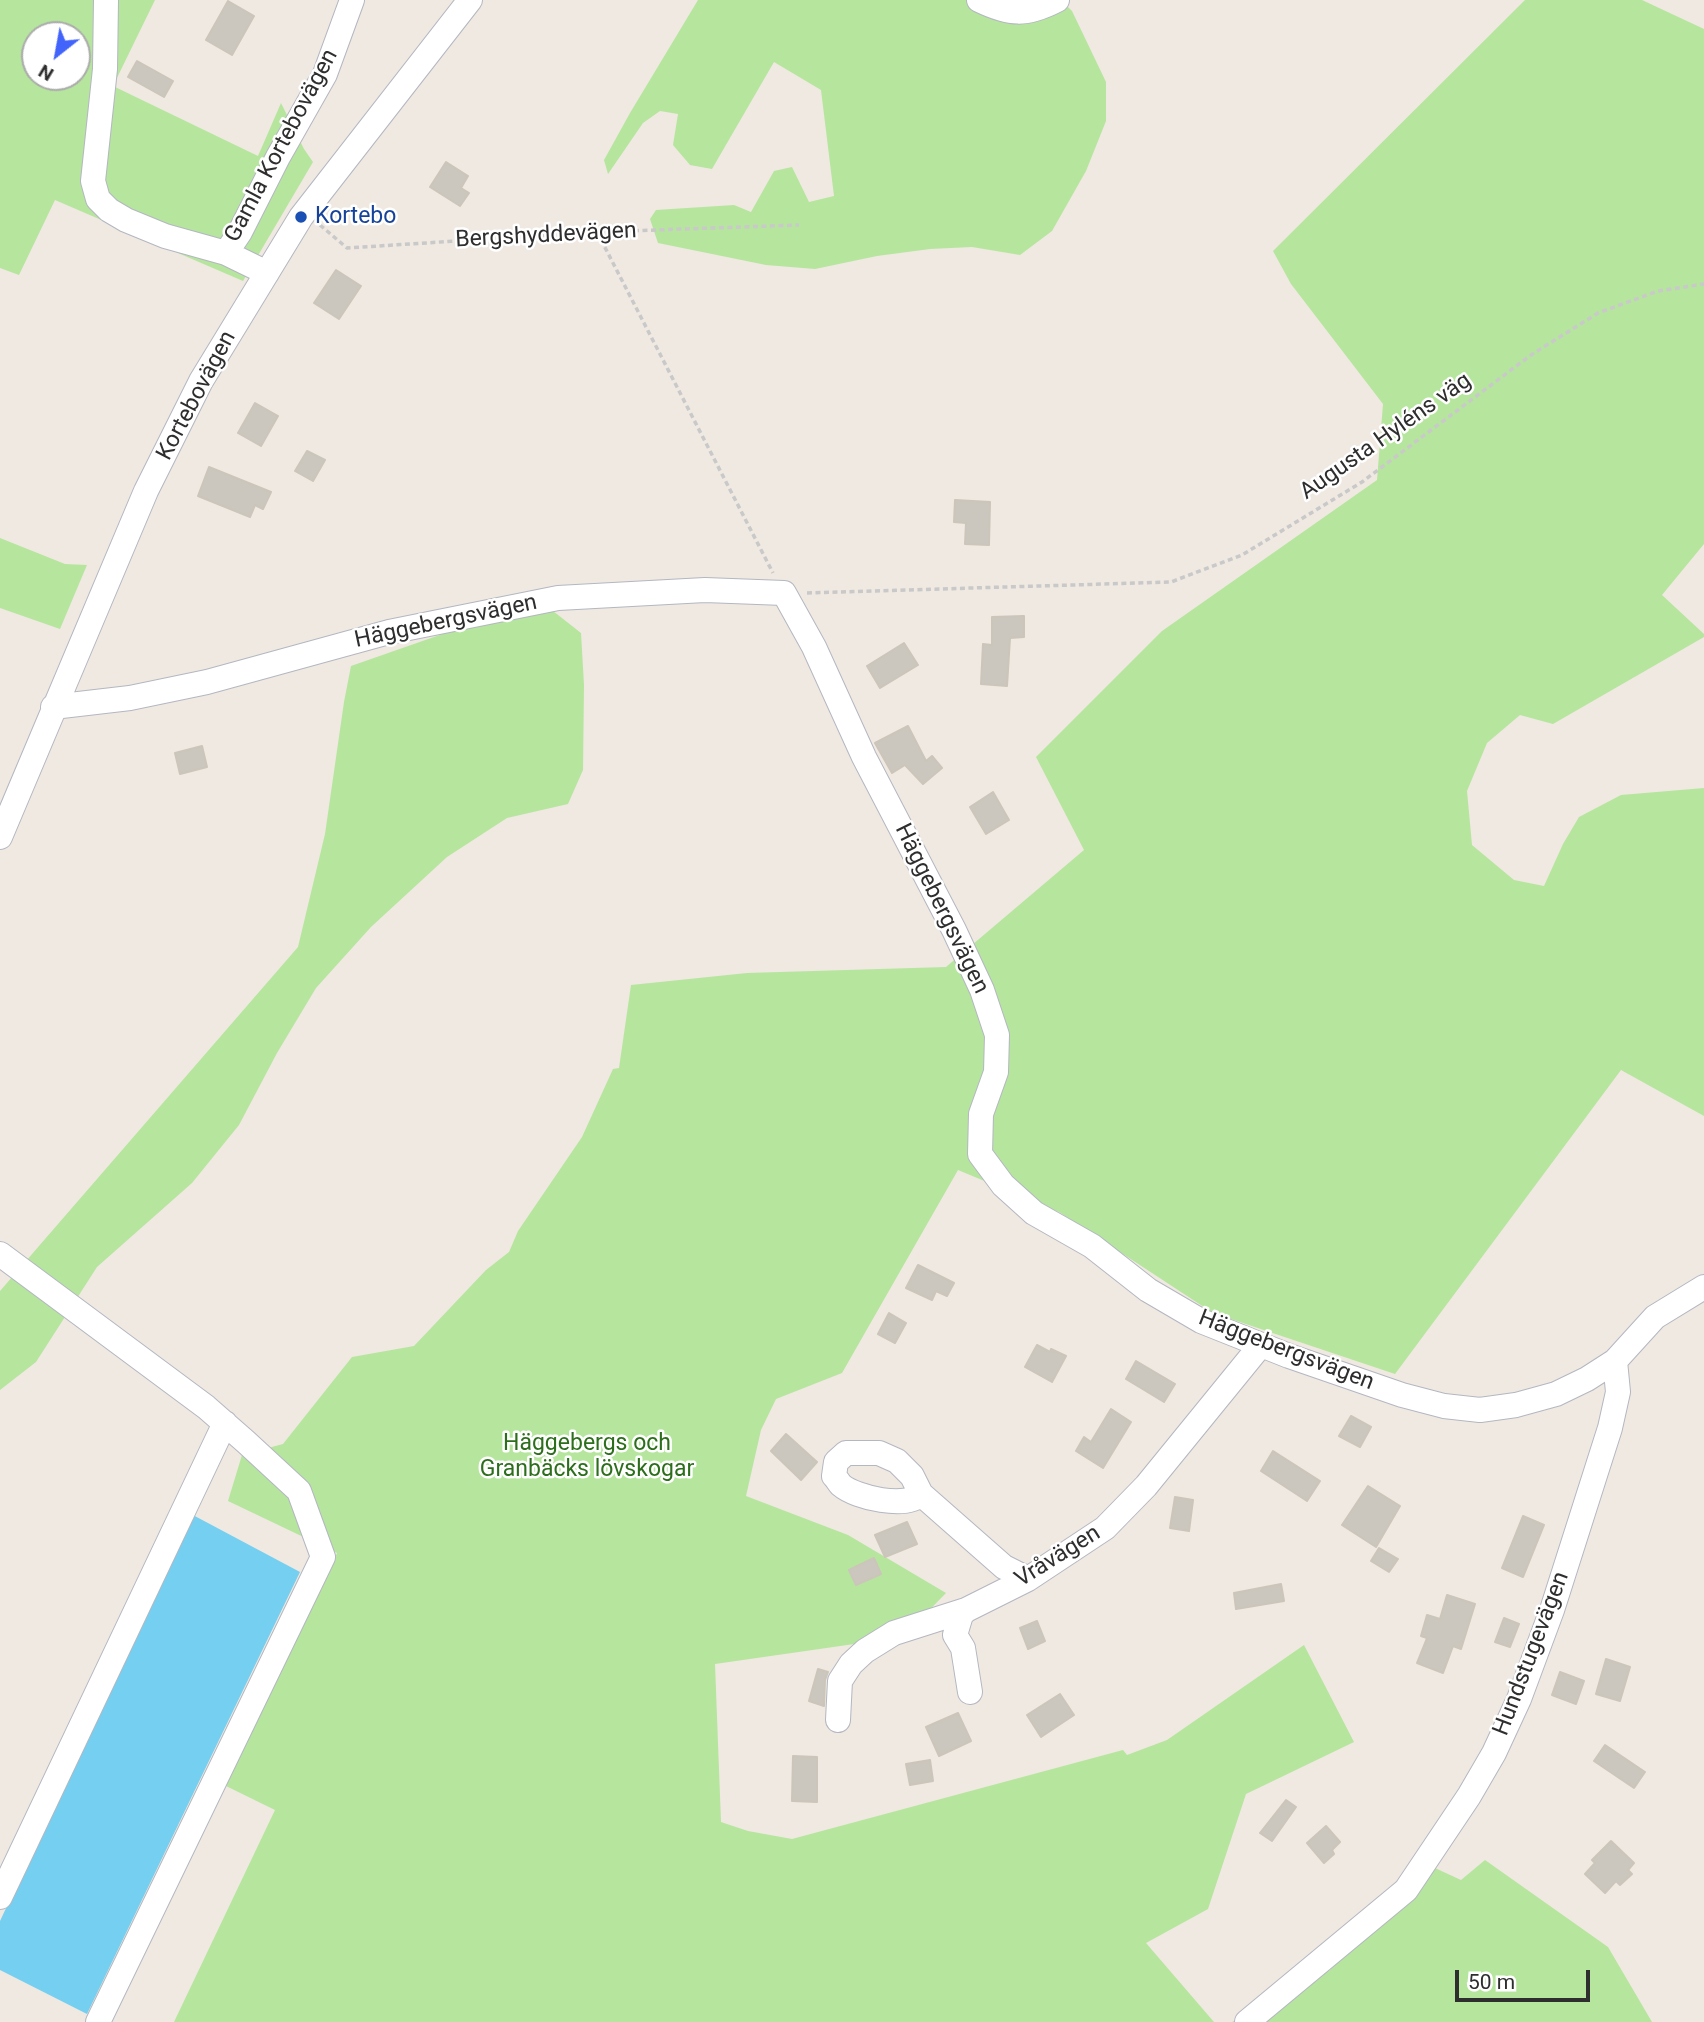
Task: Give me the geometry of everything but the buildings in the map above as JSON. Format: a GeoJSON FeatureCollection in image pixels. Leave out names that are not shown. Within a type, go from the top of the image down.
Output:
{"type":"FeatureCollection","features":[{"type":"Feature","properties":{"kind":"street"},"geometry":{"type":"LineString","coordinates":[[106,0],[105,69],[93,181],[98,199],[126,220],[155,232],[226,253],[267,273]]}},
{"type":"Feature","properties":{"kind":"street","name":"Gamla Kortebovägen"},"geometry":{"type":"LineString","coordinates":[[226,253],[326,74],[352,0]]}},
{"type":"Feature","properties":{"kind":"street","name":"Kortebovägen"},"geometry":{"type":"LineString","coordinates":[[0,837],[146,491],[201,381],[305,212],[470,0]]}},
{"type":"Feature","properties":{"kind":"street"},"geometry":{"type":"LineString","coordinates":[[979,0],[1022,13],[1057,0]]}},
{"type":"Feature","properties":{"kind":"street","name":"Häggebergsvägen"},"geometry":{"type":"LineString","coordinates":[[53,707],[130,698],[207,682],[389,632],[558,598],[705,590],[784,593],[814,647],[864,757],[954,930],[982,990],[997,1035],[996,1072],[982,1114],[980,1154],[1003,1185],[1034,1213],[1092,1246],[1148,1290],[1200,1321],[1260,1346],[1402,1395],[1444,1406],[1480,1410],[1516,1405],[1556,1394],[1587,1379],[1615,1361],[1655,1317],[1704,1287]]}},
{"type":"Feature","properties":{"kind":"street"},"geometry":{"type":"LineString","coordinates":[[0,1254],[206,1407],[299,1491],[323,1557],[98,2022]]}},
{"type":"Feature","properties":{"kind":"street","name":"Vråvägen"},"geometry":{"type":"LineString","coordinates":[[838,1720],[840,1681],[851,1664],[866,1651],[894,1633],[966,1610],[1028,1580],[1105,1528],[1146,1486],[1260,1346]]}},
{"type":"Feature","properties":{"kind":"street","name":"Hundstugevägen"},"geometry":{"type":"LineString","coordinates":[[1247,2022],[1406,1890],[1469,1796],[1494,1753],[1519,1699],[1552,1610],[1610,1428],[1618,1392],[1615,1361]]}},
{"type":"Feature","properties":{"kind":"street"},"geometry":{"type":"LineString","coordinates":[[0,1897],[225,1423]]}},
{"type":"Feature","properties":{"kind":"street"},"geometry":{"type":"LineString","coordinates":[[921,1494],[1004,1567],[1028,1580]]}},
{"type":"Feature","properties":{"kind":"street"},"geometry":{"type":"LineString","coordinates":[[966,1610],[961,1615],[955,1635],[962,1648],[970,1692]]}},
{"type":"Feature","properties":{"kind":"path","name":"Bergshyddevägen"},"geometry":{"type":"LineString","coordinates":[[305,212],[347,248],[597,232],[799,225]]}},
{"type":"Feature","properties":{"kind":"path"},"geometry":{"type":"LineString","coordinates":[[597,232],[784,593]]}},
{"type":"Feature","properties":{"kind":"path","name":"Augusta Hyléns väg"},"geometry":{"type":"LineString","coordinates":[[784,593],[1171,582],[1242,555],[1362,482],[1531,355],[1598,313],[1658,291],[1704,284]]}},
{"type":"Feature","properties":{"kind":"green space"},"geometry":{"type":"Polygon","coordinates":[[[0,0],[155,0],[113,86],[258,156],[281,103],[313,162],[243,281],[55,200],[19,275],[0,268],[0,0]]]}},
{"type":"Feature","properties":{"kind":"green space"},"geometry":{"type":"Polygon","coordinates":[[[698,0],[1061,0],[1072,11],[1106,82],[1106,121],[1086,171],[1052,231],[1020,255],[972,247],[930,249],[877,256],[815,269],[766,265],[658,243],[650,219],[656,210],[734,205],[751,212],[774,171],[792,167],[809,202],[834,196],[821,90],[774,62],[712,169],[690,165],[673,145],[678,114],[660,111],[643,123],[608,174],[604,160],[698,0]]]}},
{"type":"Feature","properties":{"kind":"green space","name":"Häggebergs och Granbäcks lövskogar"},"geometry":{"type":"Polygon","coordinates":[[[1525,0],[1642,0],[1704,29],[1704,544],[1662,595],[1704,634],[1704,637],[1553,724],[1520,715],[1487,743],[1467,791],[1472,845],[1514,880],[1544,886],[1579,817],[1621,795],[1704,788],[1704,1116],[1621,1070],[1395,1374],[1213,1313],[1059,1212],[958,1170],[842,1373],[776,1399],[761,1430],[746,1496],[848,1535],[946,1593],[903,1637],[715,1664],[721,1822],[748,1831],[792,1839],[1123,1750],[1127,1755],[1167,1740],[1304,1645],[1354,1742],[1246,1794],[1208,1909],[1146,1943],[1214,2022],[174,2022],[275,1810],[226,1786],[337,1553],[228,1501],[242,1455],[283,1444],[352,1357],[414,1346],[486,1270],[509,1252],[518,1231],[582,1137],[613,1069],[619,1068],[631,985],[747,973],[946,967],[1084,850],[1036,757],[1162,631],[1377,480],[1383,404],[1291,284],[1273,251],[1525,0]]]}},
{"type":"Feature","properties":{"kind":"green space"},"geometry":{"type":"Polygon","coordinates":[[[0,538],[65,564],[87,565],[60,629],[0,608],[0,538]]]}},
{"type":"Feature","properties":{"kind":"green space"},"geometry":{"type":"Polygon","coordinates":[[[553,611],[581,633],[584,685],[583,770],[568,804],[507,818],[447,857],[371,927],[316,988],[277,1053],[239,1125],[192,1183],[97,1267],[36,1362],[0,1390],[0,1291],[298,947],[325,834],[351,666],[454,630],[553,611]]]}},
{"type":"Feature","properties":{"kind":"green space"},"geometry":{"type":"Polygon","coordinates":[[[1485,1860],[1608,1947],[1652,2022],[1232,2022],[1330,1970],[1435,1868],[1461,1880],[1485,1860]]]}},
{"type":"Feature","properties":{"kind":"water"},"geometry":{"type":"Polygon","coordinates":[[[191,1514],[300,1572],[87,2014],[0,1970],[0,1921],[191,1514]]]}},
{"type":"Feature","properties":{"kind":"place","name":"Kortebo"},"geometry":{"type":"Point","coordinates":[301,217]}}]}
